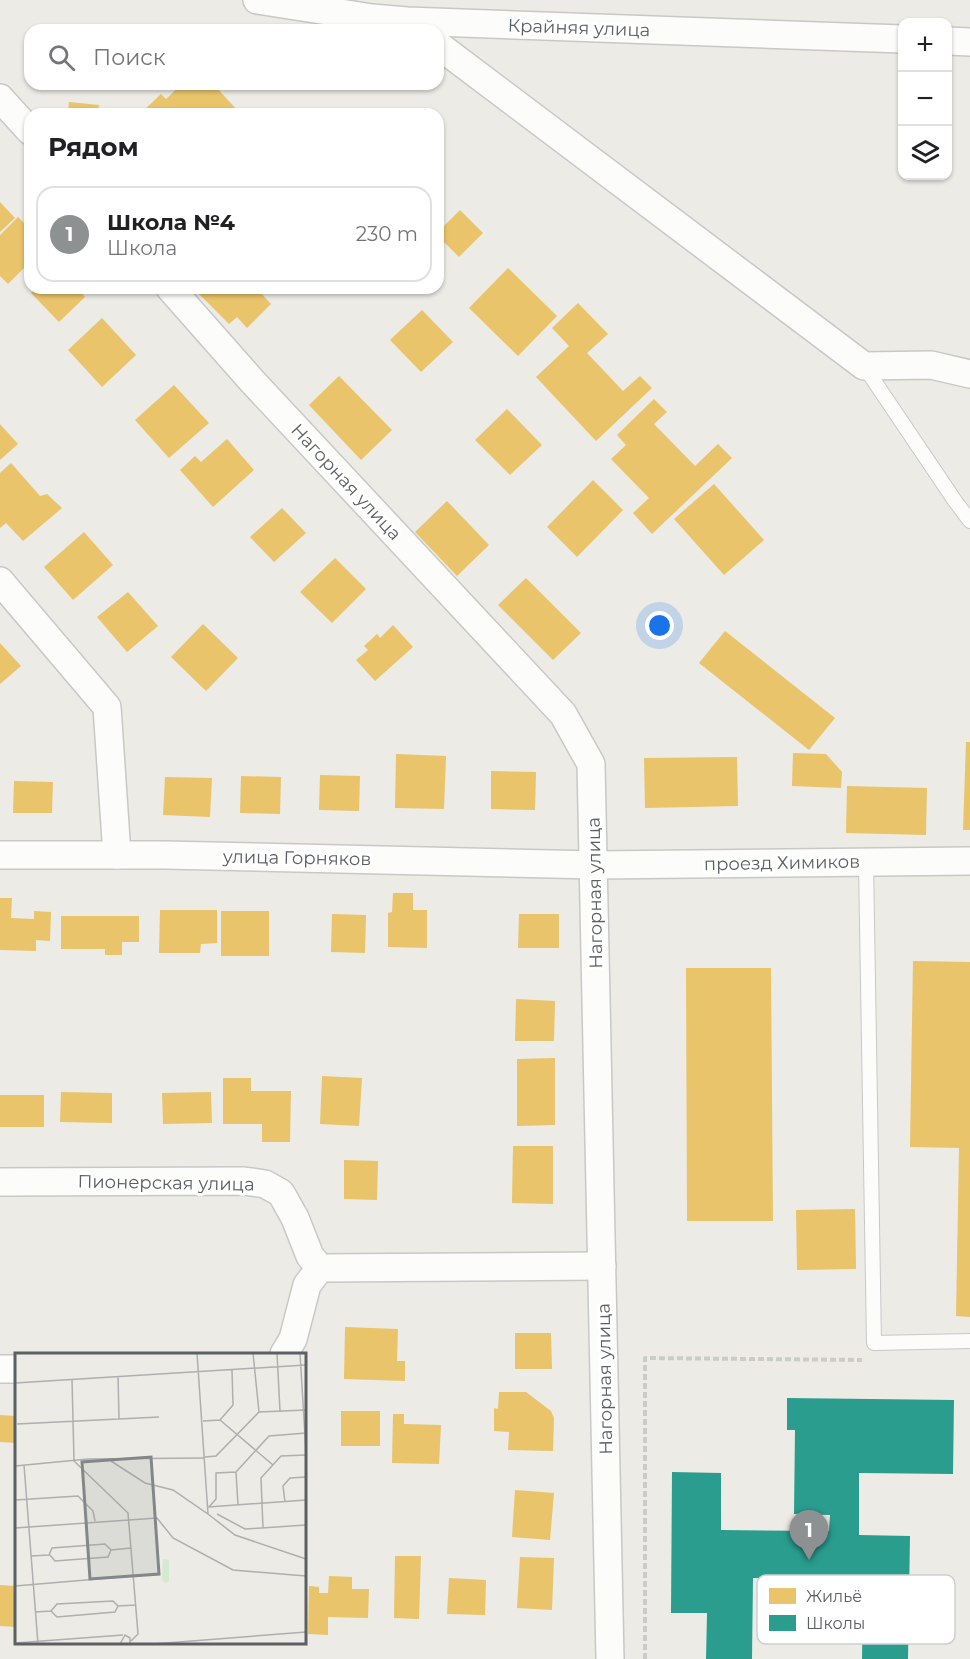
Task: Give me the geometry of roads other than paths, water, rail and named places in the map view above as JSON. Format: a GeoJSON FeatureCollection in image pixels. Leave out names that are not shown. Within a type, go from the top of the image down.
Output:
{"type":"FeatureCollection","features":[{"type":"Feature","properties":{"kind":"street","name":"Крайняя улица"},"geometry":{"type":"LineString","coordinates":[[257,0],[402,24]]}},
{"type":"Feature","properties":{"kind":"street","name":"Крайняя улица"},"geometry":{"type":"LineString","coordinates":[[444,27],[898,39]]}},
{"type":"Feature","properties":{"kind":"street"},"geometry":{"type":"LineString","coordinates":[[952,41],[970,42]]}},
{"type":"Feature","properties":{"kind":"street"},"geometry":{"type":"LineString","coordinates":[[444,50],[864,366],[931,365],[970,374]]}},
{"type":"Feature","properties":{"kind":"street"},"geometry":{"type":"LineString","coordinates":[[0,98],[24,124]]}},
{"type":"Feature","properties":{"kind":"street","name":"Нагорная улица"},"geometry":{"type":"LineString","coordinates":[[175,294],[252,381],[563,714],[591,764],[595,865],[610,1659]]}},
{"type":"Feature","properties":{"kind":"street"},"geometry":{"type":"LineString","coordinates":[[0,581],[107,708],[117,855]]}},
{"type":"Feature","properties":{"kind":"street","name":"улица Горняков"},"geometry":{"type":"LineString","coordinates":[[0,855],[117,855],[595,865]]}},
{"type":"Feature","properties":{"kind":"street","name":"проезд Химиков"},"geometry":{"type":"LineString","coordinates":[[595,865],[970,861]]}},
{"type":"Feature","properties":{"kind":"street","name":"Пионерская улица"},"geometry":{"type":"LineString","coordinates":[[0,1182],[244,1181],[265,1184],[280,1193],[295,1218],[310,1256],[320,1268]]}},
{"type":"Feature","properties":{"kind":"street"},"geometry":{"type":"LineString","coordinates":[[285,1353],[293,1339],[307,1285],[320,1268],[603,1266]]}},
{"type":"Feature","properties":{"kind":"street"},"geometry":{"type":"LineString","coordinates":[[590,1659],[610,1659]]}},
{"type":"Feature","properties":{"kind":"lane"},"geometry":{"type":"LineString","coordinates":[[864,366],[970,521]]}},
{"type":"Feature","properties":{"kind":"lane"},"geometry":{"type":"LineString","coordinates":[[866,862],[874,1343],[970,1341]]}},
{"type":"Feature","properties":{"kind":"place","name":"Школа №4"},"geometry":{"type":"Point","coordinates":[809,1560]}}]}
